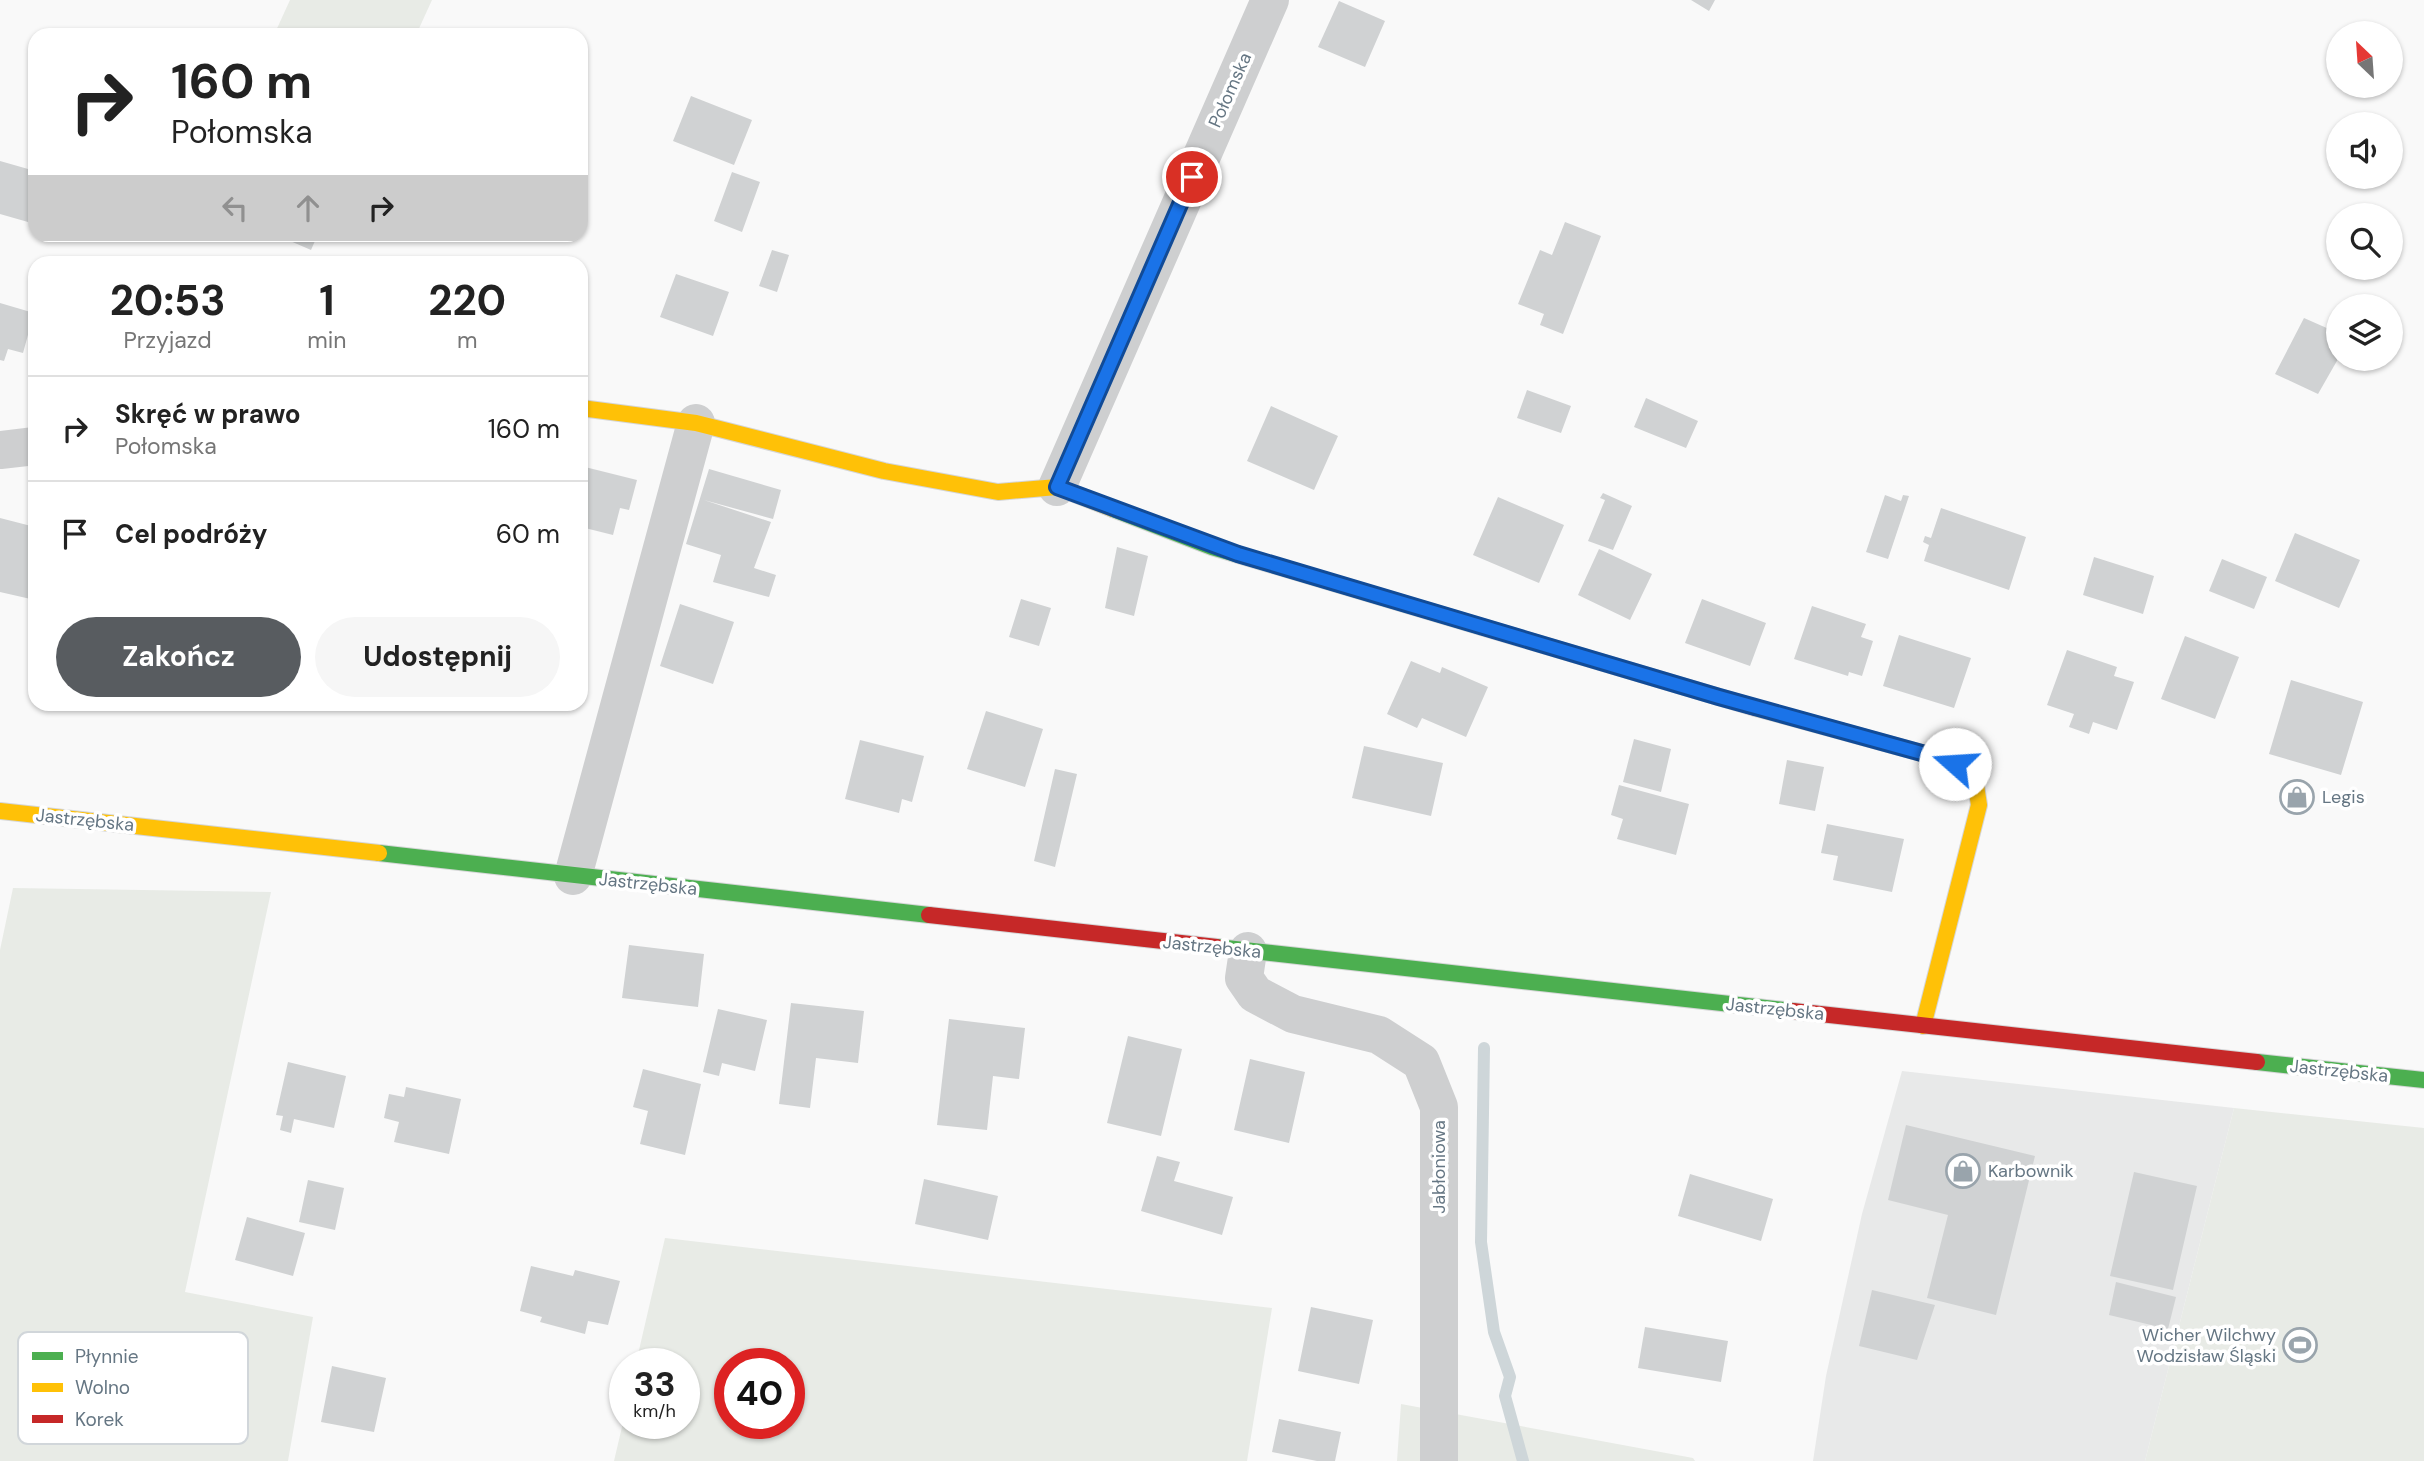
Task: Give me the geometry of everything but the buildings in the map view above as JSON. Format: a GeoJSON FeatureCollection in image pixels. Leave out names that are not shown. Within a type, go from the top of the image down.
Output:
{"type":"FeatureCollection","features":[{"type":"Feature","properties":{"kind":"main road"},"geometry":{"type":"LineString","coordinates":[[588,409],[696,423],[884,471],[998,492],[1057,487],[1226,551],[1706,694],[1936,757],[1974,772],[1979,805],[1923,1026]]}},
{"type":"Feature","properties":{"kind":"main road","name":"Jastrzębska"},"geometry":{"type":"LineString","coordinates":[[0,811],[2424,1080]]}},
{"type":"Feature","properties":{"kind":"street","name":"Połomska"},"geometry":{"type":"LineString","coordinates":[[1057,487],[1270,0]]}},
{"type":"Feature","properties":{"kind":"street"},"geometry":{"type":"LineString","coordinates":[[573,876],[696,423]]}},
{"type":"Feature","properties":{"kind":"street"},"geometry":{"type":"LineString","coordinates":[[0,450],[28,447]]}},
{"type":"Feature","properties":{"kind":"street","name":"Jabłoniowa"},"geometry":{"type":"LineString","coordinates":[[1248,951],[1244,978],[1255,994],[1293,1014],[1379,1035],[1421,1062],[1438,1107],[1439,1461]]}},
{"type":"Feature","properties":{"kind":"shaded area"},"geometry":{"type":"Polygon","coordinates":[[[290,0],[432,0],[419,28],[277,28],[290,0]]]}},
{"type":"Feature","properties":{"kind":"shaded area"},"geometry":{"type":"Polygon","coordinates":[[[13,888],[271,892],[185,1292],[313,1317],[288,1461],[0,1461],[0,950],[13,888]]]}},
{"type":"Feature","properties":{"kind":"shaded area"},"geometry":{"type":"Polygon","coordinates":[[[1902,1071],[2234,1108],[2145,1461],[1813,1461],[1826,1376],[1862,1214],[1902,1071]]]}},
{"type":"Feature","properties":{"kind":"shaded area","name":"Wicher Wilchwy Wodzisław Śląski"},"geometry":{"type":"Polygon","coordinates":[[[2234,1108],[2424,1128],[2424,1461],[2145,1461],[2234,1108]]]}},
{"type":"Feature","properties":{"kind":"shaded area"},"geometry":{"type":"Polygon","coordinates":[[[665,1238],[1272,1308],[1247,1461],[614,1461],[619,1439],[700,1439],[700,1348],[639,1348],[665,1238]]]}},
{"type":"Feature","properties":{"kind":"shaded area"},"geometry":{"type":"Polygon","coordinates":[[[1401,1404],[1693,1458],[1695,1461],[1397,1461],[1401,1404]]]}},
{"type":"Feature","properties":{"kind":"waterway"},"geometry":{"type":"LineString","coordinates":[[1484,1048],[1481,1242],[1494,1332],[1510,1377],[1505,1396],[1523,1461]]}},
{"type":"Feature","properties":{"kind":"traffic: fast"},"geometry":{"type":"LineString","coordinates":[[1113,509],[1212,547],[1482,627]]}},
{"type":"Feature","properties":{"kind":"traffic: fast"},"geometry":{"type":"LineString","coordinates":[[379,853],[929,915]]}},
{"type":"Feature","properties":{"kind":"traffic: fast"},"geometry":{"type":"LineString","coordinates":[[1217,947],[1793,1011]]}},
{"type":"Feature","properties":{"kind":"traffic: fast"},"geometry":{"type":"LineString","coordinates":[[2257,1062],[2424,1080]]}},
{"type":"Feature","properties":{"kind":"traffic: slow"},"geometry":{"type":"LineString","coordinates":[[588,409],[696,423],[884,471],[998,492],[1057,487],[1113,509]]}},
{"type":"Feature","properties":{"kind":"traffic: slow"},"geometry":{"type":"LineString","coordinates":[[1756,708],[1936,757],[1974,772],[1979,805],[1923,1026]]}},
{"type":"Feature","properties":{"kind":"traffic: slow"},"geometry":{"type":"LineString","coordinates":[[0,811],[379,853]]}},
{"type":"Feature","properties":{"kind":"traffic: jam"},"geometry":{"type":"LineString","coordinates":[[1482,627],[1756,708]]}},
{"type":"Feature","properties":{"kind":"traffic: jam"},"geometry":{"type":"LineString","coordinates":[[929,915],[1217,947]]}},
{"type":"Feature","properties":{"kind":"traffic: jam"},"geometry":{"type":"LineString","coordinates":[[1793,1011],[2257,1062]]}},
{"type":"Feature","properties":{"kind":"place","name":"Legis"},"geometry":{"type":"Point","coordinates":[2297,797]}},
{"type":"Feature","properties":{"kind":"place","name":"Karbownik"},"geometry":{"type":"Point","coordinates":[1963,1171]}},
{"type":"Feature","properties":{"kind":"place","name":"Wicher Wilchwy Wodzisław Śląski"},"geometry":{"type":"Point","coordinates":[2300,1345]}},
{"type":"Feature","properties":{"kind":"route"},"geometry":{"type":"LineString","coordinates":[[1192,177],[1057,487],[1213,547],[1539,645],[1955,764]]}}]}
